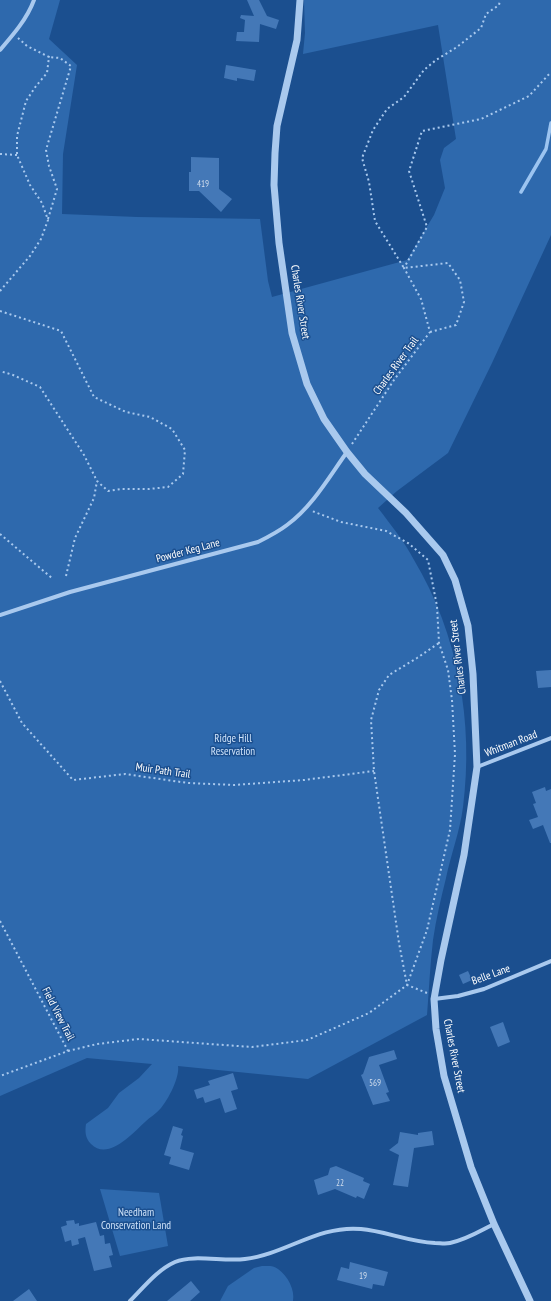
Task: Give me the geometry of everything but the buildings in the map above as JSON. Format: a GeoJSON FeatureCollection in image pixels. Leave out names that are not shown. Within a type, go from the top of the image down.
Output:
{"type":"FeatureCollection","features":[{"type":"Feature","properties":{"kind":"street"},"geometry":{"type":"LineString","coordinates":[[0,50],[13,35],[31,8],[34,0]]}},
{"type":"Feature","properties":{"kind":"street","name":"Charles River Street"},"geometry":{"type":"LineString","coordinates":[[300,0],[297,40],[277,126],[274,185],[279,243],[292,333],[307,384],[324,419],[347,452],[366,474],[419,527],[442,555],[456,580],[468,626],[473,674],[477,767],[464,855],[441,960],[435,1000],[436,1029],[444,1076],[471,1167],[494,1224],[530,1301]]}},
{"type":"Feature","properties":{"kind":"street","name":"Powder Keg Lane"},"geometry":{"type":"LineString","coordinates":[[0,616],[70,592],[258,542],[275,534],[305,508],[347,452]]}},
{"type":"Feature","properties":{"kind":"street","name":"Whitman Road"},"geometry":{"type":"LineString","coordinates":[[477,767],[551,738]]}},
{"type":"Feature","properties":{"kind":"street","name":"Belle Lane"},"geometry":{"type":"LineString","coordinates":[[435,1000],[484,989],[551,961]]}},
{"type":"Feature","properties":{"kind":"street"},"geometry":{"type":"LineString","coordinates":[[130,1301],[161,1270],[177,1261],[196,1259],[244,1259],[270,1255],[315,1235],[341,1229],[361,1229],[422,1242],[449,1243],[468,1238],[494,1224]]}},
{"type":"Feature","properties":{"kind":"path","name":"Charles River Trail"},"geometry":{"type":"LineString","coordinates":[[347,452],[394,380],[430,332],[421,299],[375,221],[369,182],[362,158],[373,130],[387,109],[404,97],[424,70],[481,28],[486,14],[499,4],[500,0]]}},
{"type":"Feature","properties":{"kind":"path"},"geometry":{"type":"LineString","coordinates":[[0,291],[30,256],[41,239],[48,220],[57,189],[49,166],[46,150],[71,66],[60,58],[50,57],[27,46],[13,35]]}},
{"type":"Feature","properties":{"kind":"path"},"geometry":{"type":"LineString","coordinates":[[48,220],[42,203],[30,185],[17,155],[17,136],[26,101],[47,73],[50,57]]}},
{"type":"Feature","properties":{"kind":"path"},"geometry":{"type":"LineString","coordinates":[[404,268],[427,227],[409,171],[422,131],[481,120],[529,96],[551,72]]}},
{"type":"Feature","properties":{"kind":"path"},"geometry":{"type":"LineString","coordinates":[[0,154],[17,155]]}},
{"type":"Feature","properties":{"kind":"path"},"geometry":{"type":"LineString","coordinates":[[404,268],[448,263],[460,280],[464,302],[456,325],[430,332]]}},
{"type":"Feature","properties":{"kind":"path"},"geometry":{"type":"LineString","coordinates":[[0,311],[61,331],[94,397],[126,412],[150,417],[172,429],[185,450],[183,474],[168,487],[108,491],[97,481],[84,455],[40,387],[0,371]]}},
{"type":"Feature","properties":{"kind":"path"},"geometry":{"type":"LineString","coordinates":[[66,576],[75,538],[94,498],[97,481]]}},
{"type":"Feature","properties":{"kind":"path"},"geometry":{"type":"LineString","coordinates":[[68,1051],[97,1044],[139,1039],[252,1047],[307,1040],[369,1013],[407,985],[427,930],[450,830],[455,754],[452,700],[448,670],[439,643],[437,606],[428,560],[408,543],[386,531],[341,522],[305,508]]}},
{"type":"Feature","properties":{"kind":"path"},"geometry":{"type":"LineString","coordinates":[[0,534],[53,580]]}},
{"type":"Feature","properties":{"kind":"path"},"geometry":{"type":"LineString","coordinates":[[407,985],[399,943],[374,771],[371,720],[379,690],[389,675],[439,643]]}},
{"type":"Feature","properties":{"kind":"path","name":"Muir Path Trail"},"geometry":{"type":"LineString","coordinates":[[0,681],[22,723],[73,780],[125,774],[188,783],[234,785],[304,780],[374,771]]}},
{"type":"Feature","properties":{"kind":"path","name":"Field View Trail"},"geometry":{"type":"LineString","coordinates":[[0,921],[68,1051],[0,1076]]}},
{"type":"Feature","properties":{"kind":"path"},"geometry":{"type":"LineString","coordinates":[[407,985],[426,993],[435,1000]]}},
{"type":"Feature","properties":{"kind":"green space","name":"Ridge Hill Reservation"},"geometry":{"type":"Polygon","coordinates":[[[0,0],[60,0],[49,39],[77,65],[63,154],[62,214],[260,219],[268,281],[272,297],[407,260],[434,215],[445,188],[440,160],[444,148],[456,139],[438,25],[303,54],[305,33],[304,0],[551,0],[551,235],[492,363],[448,453],[397,491],[378,508],[410,553],[429,588],[442,618],[452,648],[464,711],[466,775],[463,807],[434,932],[427,1015],[308,1079],[178,1066],[177,1076],[173,1088],[161,1108],[127,1139],[112,1148],[105,1149],[98,1148],[89,1142],[86,1134],[86,1124],[108,1108],[119,1093],[139,1078],[152,1064],[87,1058],[0,1096],[0,0]]]}},
{"type":"Feature","properties":{"kind":"green space","name":"Needham Conservation Land"},"geometry":{"type":"Polygon","coordinates":[[[100,1189],[159,1193],[168,1246],[120,1256],[100,1189]]]}},
{"type":"Feature","properties":{"kind":"green space"},"geometry":{"type":"Polygon","coordinates":[[[262,1266],[274,1267],[285,1275],[292,1288],[293,1301],[220,1301],[228,1286],[254,1268],[262,1266]]]}},
{"type":"Feature","properties":{"kind":"waterway"},"geometry":{"type":"LineString","coordinates":[[521,192],[546,149],[551,123]]}}]}
